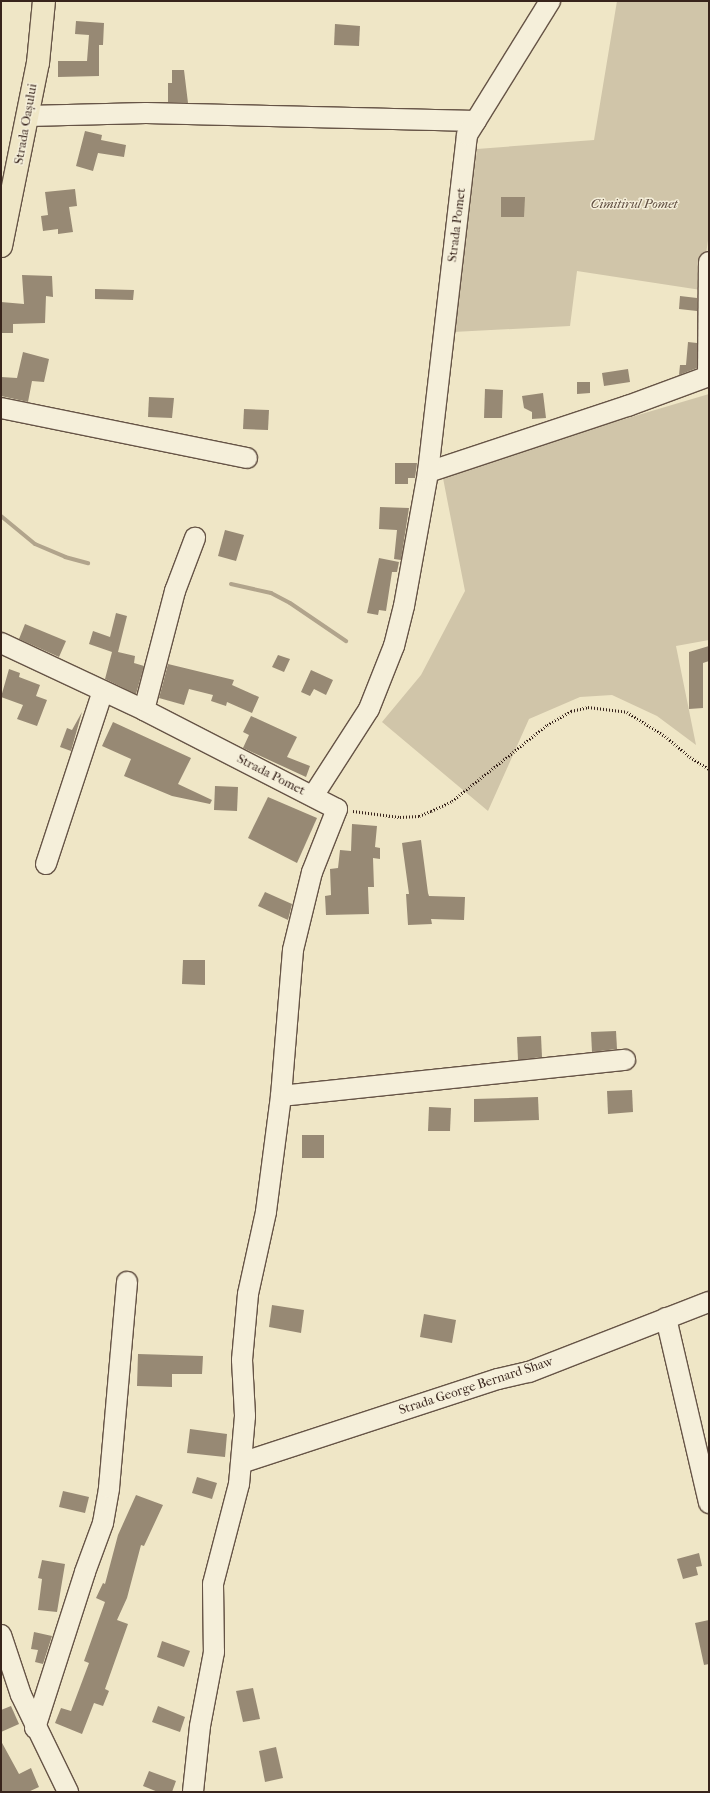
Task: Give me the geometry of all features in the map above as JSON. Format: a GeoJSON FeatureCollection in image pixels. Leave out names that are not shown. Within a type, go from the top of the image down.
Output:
{"type":"FeatureCollection","features":[{"type":"Feature","properties":{"kind":"main road","name":"Strada Oașului"},"geometry":{"type":"LineString","coordinates":[[1,246],[28,116],[42,30],[44,1]]}},
{"type":"Feature","properties":{"kind":"street","name":"Strada Pomet"},"geometry":{"type":"LineString","coordinates":[[1,643],[144,710],[313,796],[369,709],[382,678],[404,606],[428,472],[467,136],[550,1]]}},
{"type":"Feature","properties":{"kind":"street"},"geometry":{"type":"LineString","coordinates":[[28,116],[146,113],[476,121]]}},
{"type":"Feature","properties":{"kind":"street"},"geometry":{"type":"LineString","coordinates":[[428,472],[628,406],[708,377],[709,262]]}},
{"type":"Feature","properties":{"kind":"street"},"geometry":{"type":"LineString","coordinates":[[1,408],[247,458]]}},
{"type":"Feature","properties":{"kind":"street"},"geometry":{"type":"LineString","coordinates":[[144,710],[175,591],[195,538]]}},
{"type":"Feature","properties":{"kind":"street"},"geometry":{"type":"LineString","coordinates":[[46,864],[104,691]]}},
{"type":"Feature","properties":{"kind":"street"},"geometry":{"type":"LineString","coordinates":[[193,1792],[200,1726],[214,1652],[213,1584],[239,1484],[245,1416],[242,1360],[248,1294],[266,1212],[281,1096],[293,950],[312,872],[337,809],[313,796]]}},
{"type":"Feature","properties":{"kind":"street"},"geometry":{"type":"LineString","coordinates":[[281,1096],[625,1060]]}},
{"type":"Feature","properties":{"kind":"street"},"geometry":{"type":"LineString","coordinates":[[35,1728],[85,1572],[103,1523],[109,1488],[127,1282]]}},
{"type":"Feature","properties":{"kind":"street","name":"Strada George Bernard Shaw"},"geometry":{"type":"LineString","coordinates":[[241,1463],[498,1379],[529,1372],[709,1302]]}},
{"type":"Feature","properties":{"kind":"street"},"geometry":{"type":"LineString","coordinates":[[666,1318],[709,1503]]}},
{"type":"Feature","properties":{"kind":"street"},"geometry":{"type":"LineString","coordinates":[[1,1635],[21,1695],[35,1728],[68,1792]]}},
{"type":"Feature","properties":{"kind":"path"},"geometry":{"type":"LineString","coordinates":[[337,809],[400,817],[425,813],[452,801],[547,725],[571,711],[588,706],[627,712],[665,736],[690,757],[709,769]]}},
{"type":"Feature","properties":{"kind":"green space","name":"Cimitirul Pomet"},"geometry":{"type":"Polygon","coordinates":[[[617,1],[709,1],[709,233],[701,290],[577,271],[570,326],[453,332],[477,149],[594,140],[617,1]]]}},
{"type":"Feature","properties":{"kind":"green space"},"geometry":{"type":"Polygon","coordinates":[[[709,394],[709,640],[676,646],[696,745],[657,716],[612,695],[580,697],[529,719],[488,811],[382,722],[421,675],[465,591],[442,473],[709,394]]]}},
{"type":"Feature","properties":{"kind":"building"},"geometry":{"type":"Polygon","coordinates":[[[76,21],[104,23],[103,45],[99,45],[99,76],[58,77],[58,61],[87,61],[89,35],[75,34],[76,21]]]}},
{"type":"Feature","properties":{"kind":"building"},"geometry":{"type":"Polygon","coordinates":[[[335,24],[360,26],[359,46],[334,45],[335,24]]]}},
{"type":"Feature","properties":{"kind":"building"},"geometry":{"type":"Polygon","coordinates":[[[172,70],[184,70],[188,103],[168,102],[168,83],[172,83],[172,70]]]}},
{"type":"Feature","properties":{"kind":"building"},"geometry":{"type":"Polygon","coordinates":[[[85,131],[102,135],[101,140],[126,145],[124,157],[98,153],[93,171],[76,166],[85,131]]]}},
{"type":"Feature","properties":{"kind":"building"},"geometry":{"type":"Polygon","coordinates":[[[75,189],[77,206],[69,207],[73,232],[58,234],[58,229],[43,231],[41,216],[48,215],[45,192],[75,189]]]}},
{"type":"Feature","properties":{"kind":"building"},"geometry":{"type":"Polygon","coordinates":[[[501,197],[525,197],[524,217],[501,217],[501,197]]]}},
{"type":"Feature","properties":{"kind":"building"},"geometry":{"type":"Polygon","coordinates":[[[22,275],[52,276],[53,297],[46,296],[45,323],[13,324],[13,333],[1,333],[1,302],[24,304],[22,275]]]}},
{"type":"Feature","properties":{"kind":"building"},"geometry":{"type":"Polygon","coordinates":[[[95,289],[134,290],[133,300],[95,299],[95,289]]]}},
{"type":"Feature","properties":{"kind":"building"},"geometry":{"type":"Polygon","coordinates":[[[680,296],[697,298],[697,311],[679,309],[680,296]]]}},
{"type":"Feature","properties":{"kind":"building"},"geometry":{"type":"Polygon","coordinates":[[[688,342],[697,343],[697,368],[679,375],[680,365],[686,365],[688,342]]]}},
{"type":"Feature","properties":{"kind":"building"},"geometry":{"type":"Polygon","coordinates":[[[23,352],[49,359],[44,382],[32,381],[28,402],[1,396],[1,377],[17,378],[23,352]]]}},
{"type":"Feature","properties":{"kind":"building"},"geometry":{"type":"Polygon","coordinates":[[[628,369],[630,382],[604,386],[602,373],[628,369]]]}},
{"type":"Feature","properties":{"kind":"building"},"geometry":{"type":"Polygon","coordinates":[[[577,382],[590,382],[590,393],[577,394],[577,382]]]}},
{"type":"Feature","properties":{"kind":"building"},"geometry":{"type":"Polygon","coordinates":[[[485,389],[503,390],[502,418],[484,418],[485,389]]]}},
{"type":"Feature","properties":{"kind":"building"},"geometry":{"type":"Polygon","coordinates":[[[543,393],[546,418],[532,419],[532,412],[524,408],[522,396],[543,393]]]}},
{"type":"Feature","properties":{"kind":"building"},"geometry":{"type":"Polygon","coordinates":[[[149,397],[174,398],[172,418],[148,417],[149,397]]]}},
{"type":"Feature","properties":{"kind":"building"},"geometry":{"type":"Polygon","coordinates":[[[244,409],[269,410],[268,430],[243,429],[244,409]]]}},
{"type":"Feature","properties":{"kind":"building"},"geometry":{"type":"Polygon","coordinates":[[[395,463],[417,463],[415,478],[408,478],[408,484],[395,484],[395,463]]]}},
{"type":"Feature","properties":{"kind":"building"},"geometry":{"type":"Polygon","coordinates":[[[380,507],[409,508],[401,560],[394,559],[397,530],[379,529],[380,507]]]}},
{"type":"Feature","properties":{"kind":"building"},"geometry":{"type":"Polygon","coordinates":[[[225,530],[244,535],[236,561],[218,556],[225,530]]]}},
{"type":"Feature","properties":{"kind":"building"},"geometry":{"type":"Polygon","coordinates":[[[379,558],[399,562],[397,572],[392,572],[386,611],[379,610],[378,615],[367,613],[379,558]]]}},
{"type":"Feature","properties":{"kind":"building"},"geometry":{"type":"Polygon","coordinates":[[[116,613],[127,616],[118,652],[135,656],[134,663],[144,666],[136,694],[105,679],[112,652],[89,644],[93,631],[110,637],[116,613]]]}},
{"type":"Feature","properties":{"kind":"building"},"geometry":{"type":"Polygon","coordinates":[[[25,624],[66,641],[59,657],[19,639],[25,624]]]}},
{"type":"Feature","properties":{"kind":"building"},"geometry":{"type":"Polygon","coordinates":[[[709,646],[709,661],[703,663],[703,708],[689,709],[689,652],[709,646]]]}},
{"type":"Feature","properties":{"kind":"building"},"geometry":{"type":"Polygon","coordinates":[[[278,655],[290,659],[284,672],[272,667],[278,655]]]}},
{"type":"Feature","properties":{"kind":"building"},"geometry":{"type":"Polygon","coordinates":[[[168,664],[234,680],[232,685],[259,697],[252,713],[227,702],[226,706],[211,701],[213,695],[189,689],[184,705],[159,698],[168,664]]]}},
{"type":"Feature","properties":{"kind":"building"},"geometry":{"type":"Polygon","coordinates":[[[9,669],[20,673],[19,677],[40,685],[36,696],[47,700],[37,726],[17,719],[23,705],[1,697],[9,669]]]}},
{"type":"Feature","properties":{"kind":"building"},"geometry":{"type":"Polygon","coordinates":[[[311,670],[333,680],[326,695],[314,689],[310,696],[301,692],[311,670]]]}},
{"type":"Feature","properties":{"kind":"building"},"geometry":{"type":"Polygon","coordinates":[[[82,712],[71,751],[60,747],[67,728],[72,730],[82,712]]]}},
{"type":"Feature","properties":{"kind":"building"},"geometry":{"type":"Polygon","coordinates":[[[251,716],[297,737],[287,757],[310,766],[306,777],[243,748],[249,735],[243,732],[251,716]]]}},
{"type":"Feature","properties":{"kind":"building"},"geometry":{"type":"Polygon","coordinates":[[[113,722],[191,758],[178,784],[212,800],[210,804],[172,796],[124,776],[131,759],[102,746],[113,722]]]}},
{"type":"Feature","properties":{"kind":"building"},"geometry":{"type":"Polygon","coordinates":[[[215,786],[238,787],[237,811],[214,810],[215,786]]]}},
{"type":"Feature","properties":{"kind":"building"},"geometry":{"type":"Polygon","coordinates":[[[268,797],[317,818],[297,863],[248,838],[268,797]]]}},
{"type":"Feature","properties":{"kind":"building"},"geometry":{"type":"Polygon","coordinates":[[[352,824],[377,826],[375,847],[380,848],[380,859],[373,858],[374,887],[368,887],[369,914],[326,915],[325,896],[331,895],[330,869],[338,868],[340,850],[351,851],[352,824]]]}},
{"type":"Feature","properties":{"kind":"building"},"geometry":{"type":"Polygon","coordinates":[[[421,840],[429,896],[465,897],[464,920],[431,919],[432,924],[408,925],[406,894],[409,894],[402,843],[421,840]]]}},
{"type":"Feature","properties":{"kind":"building"},"geometry":{"type":"Polygon","coordinates":[[[265,892],[292,904],[288,920],[258,906],[265,892]]]}},
{"type":"Feature","properties":{"kind":"building"},"geometry":{"type":"Polygon","coordinates":[[[183,960],[205,960],[205,985],[182,984],[183,960]]]}},
{"type":"Feature","properties":{"kind":"building"},"geometry":{"type":"Polygon","coordinates":[[[616,1031],[617,1049],[592,1052],[591,1032],[616,1031]]]}},
{"type":"Feature","properties":{"kind":"building"},"geometry":{"type":"Polygon","coordinates":[[[541,1036],[542,1057],[518,1060],[517,1037],[541,1036]]]}},
{"type":"Feature","properties":{"kind":"building"},"geometry":{"type":"Polygon","coordinates":[[[632,1090],[633,1112],[608,1114],[607,1091],[632,1090]]]}},
{"type":"Feature","properties":{"kind":"building"},"geometry":{"type":"Polygon","coordinates":[[[538,1097],[539,1120],[474,1122],[474,1099],[538,1097]]]}},
{"type":"Feature","properties":{"kind":"building"},"geometry":{"type":"Polygon","coordinates":[[[429,1107],[451,1108],[450,1131],[428,1131],[429,1107]]]}},
{"type":"Feature","properties":{"kind":"building"},"geometry":{"type":"Polygon","coordinates":[[[302,1135],[324,1135],[324,1158],[302,1158],[302,1135]]]}},
{"type":"Feature","properties":{"kind":"building"},"geometry":{"type":"Polygon","coordinates":[[[272,1305],[304,1310],[301,1333],[269,1327],[272,1305]]]}},
{"type":"Feature","properties":{"kind":"building"},"geometry":{"type":"Polygon","coordinates":[[[424,1314],[456,1320],[452,1343],[420,1337],[424,1314]]]}},
{"type":"Feature","properties":{"kind":"building"},"geometry":{"type":"Polygon","coordinates":[[[138,1354],[203,1356],[202,1374],[172,1374],[172,1387],[137,1386],[138,1354]]]}},
{"type":"Feature","properties":{"kind":"building"},"geometry":{"type":"Polygon","coordinates":[[[190,1429],[227,1434],[225,1457],[187,1453],[190,1429]]]}},
{"type":"Feature","properties":{"kind":"building"},"geometry":{"type":"Polygon","coordinates":[[[197,1477],[217,1483],[212,1499],[192,1493],[197,1477]]]}},
{"type":"Feature","properties":{"kind":"building"},"geometry":{"type":"Polygon","coordinates":[[[63,1491],[89,1497],[85,1513],[59,1507],[63,1491]]]}},
{"type":"Feature","properties":{"kind":"building"},"geometry":{"type":"Polygon","coordinates":[[[136,1495],[163,1505],[144,1546],[141,1545],[127,1598],[117,1620],[128,1624],[105,1689],[109,1691],[103,1706],[94,1703],[82,1734],[55,1723],[61,1708],[71,1711],[89,1663],[84,1661],[105,1602],[96,1598],[103,1583],[105,1584],[118,1535],[136,1495]]]}},
{"type":"Feature","properties":{"kind":"building"},"geometry":{"type":"Polygon","coordinates":[[[699,1553],[702,1566],[696,1567],[698,1575],[683,1579],[677,1559],[699,1553]]]}},
{"type":"Feature","properties":{"kind":"building"},"geometry":{"type":"Polygon","coordinates":[[[42,1560],[65,1564],[57,1612],[38,1610],[42,1579],[38,1578],[42,1560]]]}},
{"type":"Feature","properties":{"kind":"building"},"geometry":{"type":"Polygon","coordinates":[[[709,1620],[709,1664],[704,1665],[695,1623],[709,1620]]]}},
{"type":"Feature","properties":{"kind":"building"},"geometry":{"type":"Polygon","coordinates":[[[34,1632],[52,1636],[43,1664],[35,1662],[38,1650],[31,1649],[34,1632]]]}},
{"type":"Feature","properties":{"kind":"building"},"geometry":{"type":"Polygon","coordinates":[[[162,1641],[190,1651],[184,1667],[157,1657],[162,1641]]]}},
{"type":"Feature","properties":{"kind":"building"},"geometry":{"type":"Polygon","coordinates":[[[253,1688],[260,1719],[243,1722],[236,1691],[253,1688]]]}},
{"type":"Feature","properties":{"kind":"building"},"geometry":{"type":"Polygon","coordinates":[[[11,1706],[19,1724],[1,1732],[1,1710],[11,1706]]]}},
{"type":"Feature","properties":{"kind":"building"},"geometry":{"type":"Polygon","coordinates":[[[158,1706],[185,1717],[180,1732],[152,1722],[158,1706]]]}},
{"type":"Feature","properties":{"kind":"building"},"geometry":{"type":"Polygon","coordinates":[[[1,1741],[19,1774],[31,1768],[39,1787],[28,1792],[1,1792],[1,1741]]]}},
{"type":"Feature","properties":{"kind":"building"},"geometry":{"type":"Polygon","coordinates":[[[276,1747],[283,1778],[265,1782],[259,1751],[276,1747]]]}},
{"type":"Feature","properties":{"kind":"building"},"geometry":{"type":"Polygon","coordinates":[[[149,1771],[176,1781],[172,1792],[158,1792],[143,1786],[149,1771]]]}},
{"type":"Feature","properties":{"kind":"waterway"},"geometry":{"type":"LineString","coordinates":[[1,516],[35,544],[65,557],[88,563]]}},
{"type":"Feature","properties":{"kind":"waterway"},"geometry":{"type":"LineString","coordinates":[[231,584],[271,593],[290,603],[346,641]]}}]}
